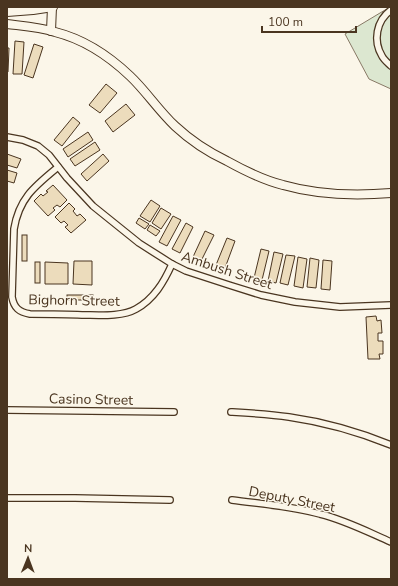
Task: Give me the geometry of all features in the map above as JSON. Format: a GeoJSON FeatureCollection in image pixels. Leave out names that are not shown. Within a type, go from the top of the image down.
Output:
{"type":"FeatureCollection","features":[{"type":"Feature","properties":{"kind":"main road"},"geometry":{"type":"LineString","coordinates":[[7,12],[52,7],[52,31]]}},
{"type":"Feature","properties":{"kind":"main road"},"geometry":{"type":"LineString","coordinates":[[7,24],[52,31],[69,36],[95,49],[115,62],[130,76],[175,126],[200,146],[245,171],[283,186],[314,192],[373,195],[391,193]]}},
{"type":"Feature","properties":{"kind":"street"},"geometry":{"type":"LineString","coordinates":[[391,10],[383,18],[379,26],[377,36],[378,48],[383,58],[391,66]]}},
{"type":"Feature","properties":{"kind":"street","name":"Ambush Street"},"geometry":{"type":"LineString","coordinates":[[7,137],[23,140],[38,146],[49,155],[93,206],[105,217],[139,243],[186,271],[261,295],[295,302],[340,307],[391,306]]}},
{"type":"Feature","properties":{"kind":"street","name":"Bighorn Street"},"geometry":{"type":"LineString","coordinates":[[58,167],[26,197],[18,211],[15,222],[12,297],[15,306],[19,311],[30,314],[125,314],[145,304],[158,289],[172,264]]}},
{"type":"Feature","properties":{"kind":"street","name":"Casino Street"},"geometry":{"type":"LineString","coordinates":[[7,410],[174,412]]}},
{"type":"Feature","properties":{"kind":"street"},"geometry":{"type":"LineString","coordinates":[[230,412],[289,417],[321,423],[391,445]]}},
{"type":"Feature","properties":{"kind":"street"},"geometry":{"type":"LineString","coordinates":[[7,498],[170,500]]}},
{"type":"Feature","properties":{"kind":"street","name":"Deputy Street"},"geometry":{"type":"LineString","coordinates":[[232,500],[321,514],[349,523],[391,542]]}},
{"type":"Feature","properties":{"kind":"green space"},"geometry":{"type":"Polygon","coordinates":[[[390,7],[391,89],[369,79],[345,34],[390,7]]]}},
{"type":"Feature","properties":{"kind":"building"},"geometry":{"type":"Polygon","coordinates":[[[15,41],[24,42],[22,74],[13,74],[15,41]]]}},
{"type":"Feature","properties":{"kind":"building"},"geometry":{"type":"Polygon","coordinates":[[[34,44],[43,47],[33,78],[24,75],[34,44]]]}},
{"type":"Feature","properties":{"kind":"building"},"geometry":{"type":"Polygon","coordinates":[[[7,48],[9,48],[8,72],[7,72],[7,48]]]}},
{"type":"Feature","properties":{"kind":"building"},"geometry":{"type":"Polygon","coordinates":[[[106,84],[117,93],[100,113],[89,105],[106,84]]]}},
{"type":"Feature","properties":{"kind":"building"},"geometry":{"type":"Polygon","coordinates":[[[126,104],[135,115],[113,132],[105,121],[126,104]]]}},
{"type":"Feature","properties":{"kind":"building"},"geometry":{"type":"Polygon","coordinates":[[[73,117],[80,123],[62,146],[54,140],[73,117]]]}},
{"type":"Feature","properties":{"kind":"building"},"geometry":{"type":"Polygon","coordinates":[[[88,132],[93,140],[68,157],[63,149],[88,132]]]}},
{"type":"Feature","properties":{"kind":"building"},"geometry":{"type":"Polygon","coordinates":[[[95,142],[100,150],[75,166],[70,159],[95,142]]]}},
{"type":"Feature","properties":{"kind":"building"},"geometry":{"type":"Polygon","coordinates":[[[7,154],[21,159],[17,168],[7,165],[7,154]]]}},
{"type":"Feature","properties":{"kind":"building"},"geometry":{"type":"Polygon","coordinates":[[[103,154],[109,161],[87,181],[81,174],[103,154]]]}},
{"type":"Feature","properties":{"kind":"building"},"geometry":{"type":"Polygon","coordinates":[[[7,170],[17,173],[14,183],[7,181],[7,170]]]}},
{"type":"Feature","properties":{"kind":"building"},"geometry":{"type":"Polygon","coordinates":[[[53,185],[67,200],[60,207],[57,205],[53,208],[55,210],[48,216],[34,201],[41,194],[43,196],[48,192],[46,191],[53,185]]]}},
{"type":"Feature","properties":{"kind":"building"},"geometry":{"type":"Polygon","coordinates":[[[151,200],[160,206],[150,222],[140,216],[151,200]]]}},
{"type":"Feature","properties":{"kind":"building"},"geometry":{"type":"Polygon","coordinates":[[[69,203],[75,209],[73,211],[77,216],[80,214],[86,220],[71,233],[65,227],[68,225],[64,221],[61,223],[55,217],[69,203]]]}},
{"type":"Feature","properties":{"kind":"building"},"geometry":{"type":"Polygon","coordinates":[[[161,208],[171,214],[161,229],[152,223],[161,208]]]}},
{"type":"Feature","properties":{"kind":"building"},"geometry":{"type":"Polygon","coordinates":[[[173,216],[181,220],[167,246],[159,242],[173,216]]]}},
{"type":"Feature","properties":{"kind":"building"},"geometry":{"type":"Polygon","coordinates":[[[139,218],[149,224],[145,229],[136,223],[139,218]]]}},
{"type":"Feature","properties":{"kind":"building"},"geometry":{"type":"Polygon","coordinates":[[[186,223],[193,227],[180,253],[172,249],[186,223]]]}},
{"type":"Feature","properties":{"kind":"building"},"geometry":{"type":"Polygon","coordinates":[[[150,225],[160,231],[156,236],[147,230],[150,225]]]}},
{"type":"Feature","properties":{"kind":"building"},"geometry":{"type":"Polygon","coordinates":[[[205,231],[214,235],[201,261],[193,257],[205,231]]]}},
{"type":"Feature","properties":{"kind":"building"},"geometry":{"type":"Polygon","coordinates":[[[22,235],[27,235],[27,261],[22,261],[22,235]]]}},
{"type":"Feature","properties":{"kind":"building"},"geometry":{"type":"Polygon","coordinates":[[[227,238],[235,241],[225,268],[216,265],[227,238]]]}},
{"type":"Feature","properties":{"kind":"building"},"geometry":{"type":"Polygon","coordinates":[[[261,249],[269,251],[262,280],[254,278],[261,249]]]}},
{"type":"Feature","properties":{"kind":"building"},"geometry":{"type":"Polygon","coordinates":[[[274,252],[283,254],[276,283],[268,281],[274,252]]]}},
{"type":"Feature","properties":{"kind":"building"},"geometry":{"type":"Polygon","coordinates":[[[286,255],[295,256],[288,285],[280,283],[286,255]]]}},
{"type":"Feature","properties":{"kind":"building"},"geometry":{"type":"Polygon","coordinates":[[[298,257],[307,259],[303,288],[294,286],[298,257]]]}},
{"type":"Feature","properties":{"kind":"building"},"geometry":{"type":"Polygon","coordinates":[[[310,258],[319,260],[316,288],[307,287],[310,258]]]}},
{"type":"Feature","properties":{"kind":"building"},"geometry":{"type":"Polygon","coordinates":[[[323,260],[332,261],[330,290],[321,289],[323,260]]]}},
{"type":"Feature","properties":{"kind":"building"},"geometry":{"type":"Polygon","coordinates":[[[74,261],[92,261],[92,285],[73,284],[74,261]]]}},
{"type":"Feature","properties":{"kind":"building"},"geometry":{"type":"Polygon","coordinates":[[[35,262],[40,262],[40,283],[35,283],[35,262]]]}},
{"type":"Feature","properties":{"kind":"building"},"geometry":{"type":"Polygon","coordinates":[[[45,262],[68,263],[68,284],[45,284],[45,262]]]}},
{"type":"Feature","properties":{"kind":"building"},"geometry":{"type":"Polygon","coordinates":[[[67,295],[93,295],[93,300],[67,300],[67,295]]]}},
{"type":"Feature","properties":{"kind":"building"},"geometry":{"type":"Polygon","coordinates":[[[376,316],[377,321],[381,320],[382,333],[378,333],[378,341],[383,341],[383,354],[379,354],[380,359],[368,359],[366,317],[376,316]]]}}]}
